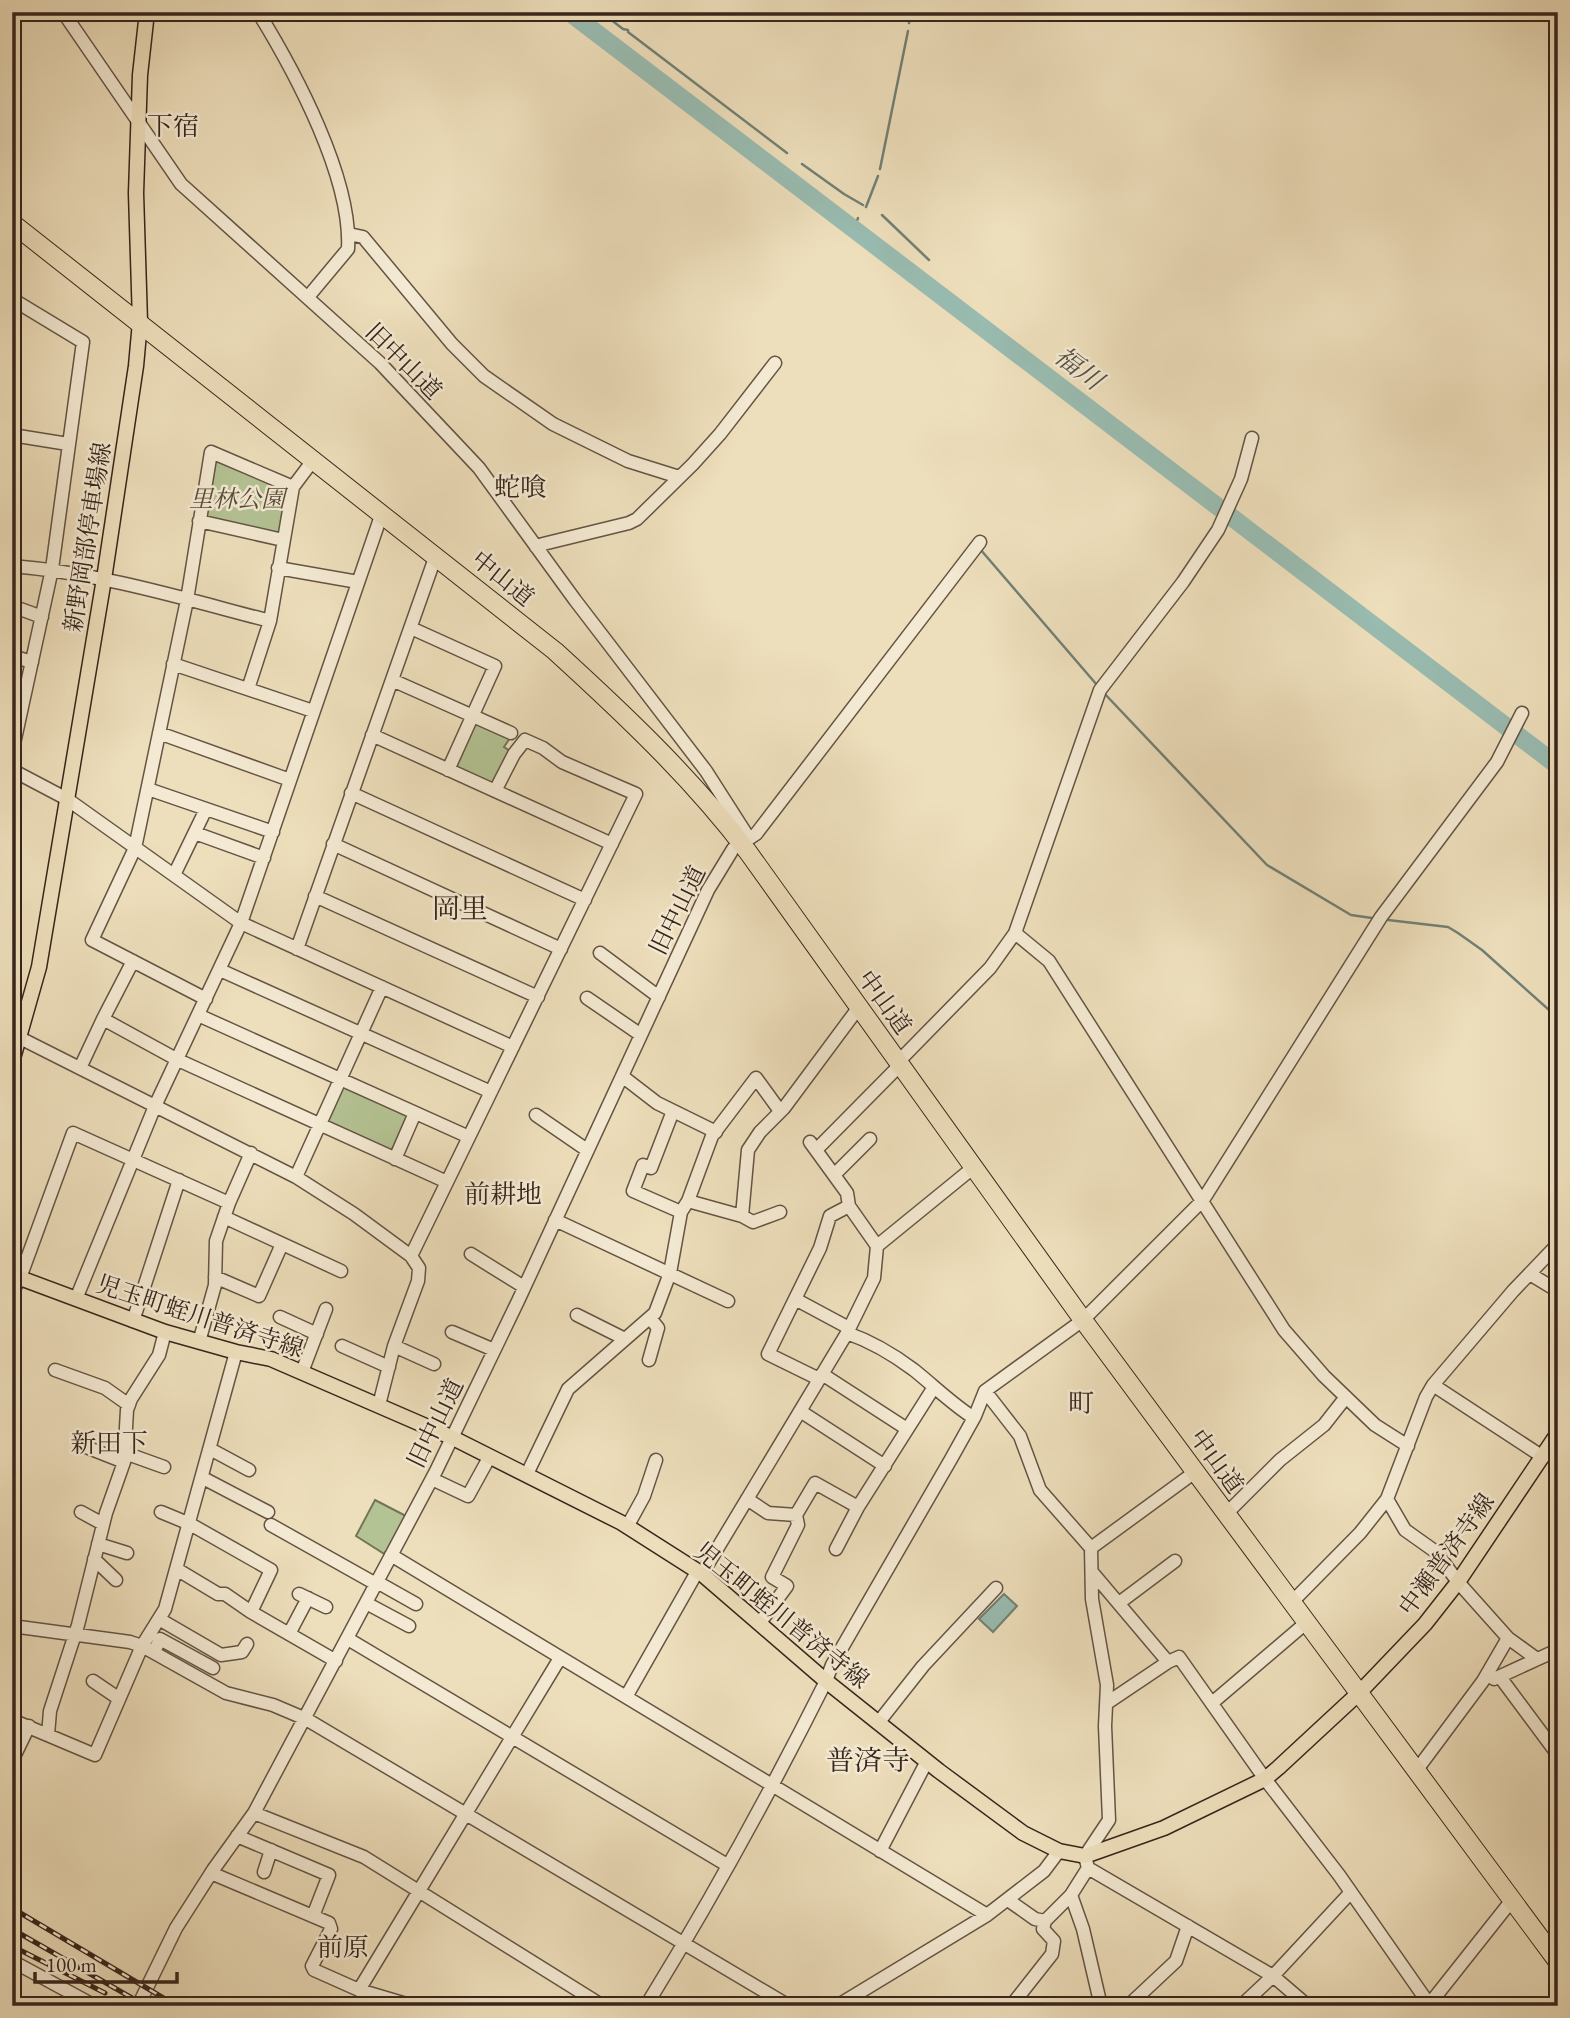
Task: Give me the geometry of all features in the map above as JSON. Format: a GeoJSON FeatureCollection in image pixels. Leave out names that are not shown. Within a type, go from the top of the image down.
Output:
{"type":"FeatureCollection","features":[{"type":"Feature","properties":{"kind":"highway","name":"中山道"},"geometry":{"type":"LineString","coordinates":[[12,223],[555,651],[621,710],[688,782],[742,844],[1083,1320],[1558,1962]]}},
{"type":"Feature","properties":{"kind":"main road","name":"新野岡部停車場線"},"geometry":{"type":"LineString","coordinates":[[12,1062],[16,1036],[39,967],[129,416],[140,322],[136,205],[138,124],[140,75],[148,12]]}},
{"type":"Feature","properties":{"kind":"main road","name":"児玉町蛭川普済寺線"},"geometry":{"type":"LineString","coordinates":[[16,1277],[165,1332],[271,1359],[451,1437],[627,1527],[699,1573],[878,1723],[1024,1833],[1087,1862]]}},
{"type":"Feature","properties":{"kind":"main road","name":"中瀬普済寺線"},"geometry":{"type":"LineString","coordinates":[[1360,1692],[1425,1624],[1458,1581],[1558,1433]]}},
{"type":"Feature","properties":{"kind":"main road"},"geometry":{"type":"LineString","coordinates":[[1087,1862],[1265,1779],[1360,1692]]}},
{"type":"Feature","properties":{"kind":"street","name":"旧中山道"},"geometry":{"type":"LineString","coordinates":[[63,12],[181,184],[380,363],[479,468],[695,760],[706,771],[745,832],[742,844]]}},
{"type":"Feature","properties":{"kind":"street"},"geometry":{"type":"LineString","coordinates":[[258,12],[306,97],[329,153],[349,234],[348,249],[308,297]]}},
{"type":"Feature","properties":{"kind":"street"},"geometry":{"type":"LineString","coordinates":[[349,234],[363,237],[452,344],[484,376],[563,430],[628,461],[678,477]]}},
{"type":"Feature","properties":{"kind":"street"},"geometry":{"type":"LineString","coordinates":[[12,299],[83,342],[51,569],[12,753]]}},
{"type":"Feature","properties":{"kind":"street"},"geometry":{"type":"LineString","coordinates":[[536,547],[629,523],[720,434],[775,363]]}},
{"type":"Feature","properties":{"kind":"street"},"geometry":{"type":"LineString","coordinates":[[12,435],[68,444]]}},
{"type":"Feature","properties":{"kind":"street"},"geometry":{"type":"LineString","coordinates":[[626,1697],[699,1573],[821,1377],[874,1278],[877,1246],[849,1206],[847,1193],[814,1145],[899,1063],[990,968],[1015,933],[1100,690],[1183,582],[1218,530],[1241,479],[1252,438]]}},
{"type":"Feature","properties":{"kind":"street"},"geometry":{"type":"LineString","coordinates":[[206,999],[92,940],[135,848],[187,600],[211,452],[293,487]]}},
{"type":"Feature","properties":{"kind":"street"},"geometry":{"type":"LineString","coordinates":[[248,689],[270,621],[293,487],[314,459]]}},
{"type":"Feature","properties":{"kind":"street"},"geometry":{"type":"LineString","coordinates":[[76,1299],[155,1107],[241,923],[382,513]]}},
{"type":"Feature","properties":{"kind":"street"},"geometry":{"type":"LineString","coordinates":[[199,521],[283,540]]}},
{"type":"Feature","properties":{"kind":"street","name":"旧中山道"},"geometry":{"type":"LineString","coordinates":[[138,2006],[176,1928],[254,1813],[432,1479],[708,890],[733,849],[756,834],[973,547],[980,542]]}},
{"type":"Feature","properties":{"kind":"street"},"geometry":{"type":"LineString","coordinates":[[297,948],[436,555]]}},
{"type":"Feature","properties":{"kind":"street"},"geometry":{"type":"LineString","coordinates":[[12,566],[51,569],[104,579],[270,621]]}},
{"type":"Feature","properties":{"kind":"street"},"geometry":{"type":"LineString","coordinates":[[278,568],[358,582]]}},
{"type":"Feature","properties":{"kind":"street"},"geometry":{"type":"LineString","coordinates":[[12,606],[42,617]]}},
{"type":"Feature","properties":{"kind":"street"},"geometry":{"type":"LineString","coordinates":[[411,628],[495,666],[448,770]]}},
{"type":"Feature","properties":{"kind":"street"},"geometry":{"type":"LineString","coordinates":[[12,656],[32,662]]}},
{"type":"Feature","properties":{"kind":"street"},"geometry":{"type":"LineString","coordinates":[[173,664],[313,711]]}},
{"type":"Feature","properties":{"kind":"street"},"geometry":{"type":"LineString","coordinates":[[392,680],[511,733]]}},
{"type":"Feature","properties":{"kind":"street"},"geometry":{"type":"LineString","coordinates":[[646,2006],[773,1786],[832,1665],[974,1418],[985,1391],[1083,1320],[1203,1200],[1381,917],[1497,762],[1521,714]]}},
{"type":"Feature","properties":{"kind":"street"},"geometry":{"type":"LineString","coordinates":[[159,733],[290,780]]}},
{"type":"Feature","properties":{"kind":"street"},"geometry":{"type":"LineString","coordinates":[[372,735],[612,845]]}},
{"type":"Feature","properties":{"kind":"street"},"geometry":{"type":"LineString","coordinates":[[411,1256],[636,794],[562,762],[525,740],[514,754],[495,791]]}},
{"type":"Feature","properties":{"kind":"street"},"geometry":{"type":"LineString","coordinates":[[688,782],[695,760]]}},
{"type":"Feature","properties":{"kind":"street"},"geometry":{"type":"LineString","coordinates":[[12,771],[66,799],[241,923],[513,1047]]}},
{"type":"Feature","properties":{"kind":"street"},"geometry":{"type":"LineString","coordinates":[[148,789],[273,832]]}},
{"type":"Feature","properties":{"kind":"street"},"geometry":{"type":"LineString","coordinates":[[351,793],[585,900]]}},
{"type":"Feature","properties":{"kind":"street"},"geometry":{"type":"LineString","coordinates":[[174,874],[206,809]]}},
{"type":"Feature","properties":{"kind":"street"},"geometry":{"type":"LineString","coordinates":[[195,833],[264,858]]}},
{"type":"Feature","properties":{"kind":"street"},"geometry":{"type":"LineString","coordinates":[[333,844],[561,949]]}},
{"type":"Feature","properties":{"kind":"street"},"geometry":{"type":"LineString","coordinates":[[315,896],[538,997]]}},
{"type":"Feature","properties":{"kind":"street"},"geometry":{"type":"LineString","coordinates":[[1015,933],[1049,961],[1284,1330],[1375,1425],[1408,1446]]}},
{"type":"Feature","properties":{"kind":"street"},"geometry":{"type":"LineString","coordinates":[[600,953],[659,997]]}},
{"type":"Feature","properties":{"kind":"street"},"geometry":{"type":"LineString","coordinates":[[80,1068],[133,961]]}},
{"type":"Feature","properties":{"kind":"street"},"geometry":{"type":"LineString","coordinates":[[220,970],[491,1092]]}},
{"type":"Feature","properties":{"kind":"street"},"geometry":{"type":"LineString","coordinates":[[296,1177],[382,987]]}},
{"type":"Feature","properties":{"kind":"street"},"geometry":{"type":"LineString","coordinates":[[587,998],[641,1035]]}},
{"type":"Feature","properties":{"kind":"street"},"geometry":{"type":"LineString","coordinates":[[741,1216],[748,1150],[859,1007]]}},
{"type":"Feature","properties":{"kind":"street"},"geometry":{"type":"LineString","coordinates":[[198,1015],[469,1137]]}},
{"type":"Feature","properties":{"kind":"street"},"geometry":{"type":"LineString","coordinates":[[103,1019],[178,1060],[447,1182]]}},
{"type":"Feature","properties":{"kind":"street"},"geometry":{"type":"LineString","coordinates":[[16,1036],[296,1177],[411,1256],[419,1268],[418,1281],[394,1346],[379,1405]]}},
{"type":"Feature","properties":{"kind":"street"},"geometry":{"type":"LineString","coordinates":[[622,1076],[657,1103],[716,1132]]}},
{"type":"Feature","properties":{"kind":"street"},"geometry":{"type":"LineString","coordinates":[[527,1474],[568,1389],[655,1313],[670,1273],[684,1206],[716,1132],[756,1078],[780,1111]]}},
{"type":"Feature","properties":{"kind":"street"},"geometry":{"type":"LineString","coordinates":[[673,1111],[651,1168],[643,1165],[633,1191],[684,1206],[741,1216],[753,1222],[780,1212]]}},
{"type":"Feature","properties":{"kind":"street"},"geometry":{"type":"LineString","coordinates":[[395,1159],[415,1113]]}},
{"type":"Feature","properties":{"kind":"street"},"geometry":{"type":"LineString","coordinates":[[536,1115],[587,1150]]}},
{"type":"Feature","properties":{"kind":"street"},"geometry":{"type":"LineString","coordinates":[[12,1293],[73,1133],[229,1203]]}},
{"type":"Feature","properties":{"kind":"street"},"geometry":{"type":"LineString","coordinates":[[834,1175],[870,1139]]}},
{"type":"Feature","properties":{"kind":"street"},"geometry":{"type":"LineString","coordinates":[[199,1342],[215,1284],[216,1241],[251,1153]]}},
{"type":"Feature","properties":{"kind":"street"},"geometry":{"type":"LineString","coordinates":[[877,1246],[974,1167]]}},
{"type":"Feature","properties":{"kind":"street"},"geometry":{"type":"LineString","coordinates":[[133,1321],[178,1180]]}},
{"type":"Feature","properties":{"kind":"street"},"geometry":{"type":"LineString","coordinates":[[849,1206],[830,1216],[820,1248],[768,1354],[821,1377],[907,1429]]}},
{"type":"Feature","properties":{"kind":"street"},"geometry":{"type":"LineString","coordinates":[[224,1217],[341,1271]]}},
{"type":"Feature","properties":{"kind":"street"},"geometry":{"type":"LineString","coordinates":[[555,1220],[728,1301]]}},
{"type":"Feature","properties":{"kind":"street"},"geometry":{"type":"LineString","coordinates":[[215,1277],[259,1296],[282,1244]]}},
{"type":"Feature","properties":{"kind":"street"},"geometry":{"type":"LineString","coordinates":[[1292,1602],[1360,1533],[1387,1499],[1433,1385],[1558,1244]]}},
{"type":"Feature","properties":{"kind":"street"},"geometry":{"type":"LineString","coordinates":[[471,1254],[524,1287]]}},
{"type":"Feature","properties":{"kind":"street"},"geometry":{"type":"LineString","coordinates":[[1530,1274],[1558,1291]]}},
{"type":"Feature","properties":{"kind":"street"},"geometry":{"type":"LineString","coordinates":[[795,1299],[913,1369],[974,1418]]}},
{"type":"Feature","properties":{"kind":"street"},"geometry":{"type":"LineString","coordinates":[[302,1372],[326,1309]]}},
{"type":"Feature","properties":{"kind":"street"},"geometry":{"type":"LineString","coordinates":[[577,1315],[625,1339]]}},
{"type":"Feature","properties":{"kind":"street"},"geometry":{"type":"LineString","coordinates":[[280,1317],[317,1334]]}},
{"type":"Feature","properties":{"kind":"street"},"geometry":{"type":"LineString","coordinates":[[649,1360],[658,1328],[650,1318]]}},
{"type":"Feature","properties":{"kind":"street"},"geometry":{"type":"LineString","coordinates":[[48,1735],[50,1712],[75,1636],[103,1524],[124,1458],[129,1405],[159,1355],[165,1332]]}},
{"type":"Feature","properties":{"kind":"street"},"geometry":{"type":"LineString","coordinates":[[452,1332],[494,1350]]}},
{"type":"Feature","properties":{"kind":"street"},"geometry":{"type":"LineString","coordinates":[[342,1346],[389,1367]]}},
{"type":"Feature","properties":{"kind":"street"},"geometry":{"type":"LineString","coordinates":[[394,1346],[434,1364]]}},
{"type":"Feature","properties":{"kind":"street"},"geometry":{"type":"LineString","coordinates":[[12,1720],[95,1755],[118,1698],[148,1649],[159,1619],[166,1609],[236,1352]]}},
{"type":"Feature","properties":{"kind":"street"},"geometry":{"type":"LineString","coordinates":[[55,1370],[105,1388],[129,1405]]}},
{"type":"Feature","properties":{"kind":"street"},"geometry":{"type":"LineString","coordinates":[[1433,1385],[1543,1457]]}},
{"type":"Feature","properties":{"kind":"street"},"geometry":{"type":"LineString","coordinates":[[836,1549],[858,1507],[934,1387]]}},
{"type":"Feature","properties":{"kind":"street"},"geometry":{"type":"LineString","coordinates":[[985,1391],[1020,1436],[1040,1490],[1091,1548],[1092,1599],[1107,1685],[1105,1726],[1109,1820],[1071,1895],[1045,1921],[1043,1929],[1054,1941],[1052,1954],[1011,2006]]}},
{"type":"Feature","properties":{"kind":"street"},"geometry":{"type":"LineString","coordinates":[[1226,1514],[1280,1460],[1324,1425],[1346,1397]]}},
{"type":"Feature","properties":{"kind":"street"},"geometry":{"type":"LineString","coordinates":[[800,1411],[885,1465]]}},
{"type":"Feature","properties":{"kind":"street"},"geometry":{"type":"LineString","coordinates":[[81,1445],[164,1467]]}},
{"type":"Feature","properties":{"kind":"street"},"geometry":{"type":"LineString","coordinates":[[210,1449],[249,1470]]}},
{"type":"Feature","properties":{"kind":"street"},"geometry":{"type":"LineString","coordinates":[[432,1479],[468,1496],[490,1456]]}},
{"type":"Feature","properties":{"kind":"street"},"geometry":{"type":"LineString","coordinates":[[627,1527],[644,1496],[656,1460]]}},
{"type":"Feature","properties":{"kind":"street"},"geometry":{"type":"LineString","coordinates":[[1091,1548],[1195,1472]]}},
{"type":"Feature","properties":{"kind":"street"},"geometry":{"type":"LineString","coordinates":[[203,1478],[268,1512]]}},
{"type":"Feature","properties":{"kind":"street"},"geometry":{"type":"LineString","coordinates":[[759,1624],[787,1586],[772,1577],[798,1525],[796,1515],[815,1483],[858,1507]]}},
{"type":"Feature","properties":{"kind":"street"},"geometry":{"type":"LineString","coordinates":[[747,1499],[768,1513],[796,1515]]}},
{"type":"Feature","properties":{"kind":"street"},"geometry":{"type":"LineString","coordinates":[[1387,1499],[1405,1530],[1436,1552],[1508,1638],[1537,1659]]}},
{"type":"Feature","properties":{"kind":"street"},"geometry":{"type":"LineString","coordinates":[[81,1512],[103,1524]]}},
{"type":"Feature","properties":{"kind":"street"},"geometry":{"type":"LineString","coordinates":[[161,1512],[190,1524],[271,1570],[251,1612]]}},
{"type":"Feature","properties":{"kind":"street"},"geometry":{"type":"LineString","coordinates":[[271,1525],[416,1604]]}},
{"type":"Feature","properties":{"kind":"street"},"geometry":{"type":"LineString","coordinates":[[98,1544],[127,1553]]}},
{"type":"Feature","properties":{"kind":"street"},"geometry":{"type":"LineString","coordinates":[[391,1555],[986,1915]]}},
{"type":"Feature","properties":{"kind":"street"},"geometry":{"type":"LineString","coordinates":[[94,1559],[116,1580]]}},
{"type":"Feature","properties":{"kind":"street"},"geometry":{"type":"LineString","coordinates":[[1119,1604],[1175,1561]]}},
{"type":"Feature","properties":{"kind":"street"},"geometry":{"type":"LineString","coordinates":[[178,1570],[218,1594],[225,1594],[336,1661]]}},
{"type":"Feature","properties":{"kind":"street"},"geometry":{"type":"LineString","coordinates":[[1092,1572],[1168,1662]]}},
{"type":"Feature","properties":{"kind":"street"},"geometry":{"type":"LineString","coordinates":[[878,1723],[923,1666],[996,1588]]}},
{"type":"Feature","properties":{"kind":"street"},"geometry":{"type":"LineString","coordinates":[[289,1634],[304,1596],[326,1607]]}},
{"type":"Feature","properties":{"kind":"street"},"geometry":{"type":"LineString","coordinates":[[366,1603],[410,1626]]}},
{"type":"Feature","properties":{"kind":"street"},"geometry":{"type":"LineString","coordinates":[[159,1619],[220,1655],[242,1652],[247,1644]]}},
{"type":"Feature","properties":{"kind":"street"},"geometry":{"type":"LineString","coordinates":[[1212,1703],[1307,1622]]}},
{"type":"Feature","properties":{"kind":"street"},"geometry":{"type":"LineString","coordinates":[[12,1626],[130,1642],[148,1649],[226,1693],[273,1705],[306,1719],[789,2006]]}},
{"type":"Feature","properties":{"kind":"street"},"geometry":{"type":"LineString","coordinates":[[1416,1771],[1483,1681],[1508,1638]]}},
{"type":"Feature","properties":{"kind":"street"},"geometry":{"type":"LineString","coordinates":[[148,1649],[160,1639],[213,1668]]}},
{"type":"Feature","properties":{"kind":"street"},"geometry":{"type":"LineString","coordinates":[[348,1639],[727,1865]]}},
{"type":"Feature","properties":{"kind":"street"},"geometry":{"type":"LineString","coordinates":[[1483,1681],[1500,1677],[1553,1652],[1558,1653]]}},
{"type":"Feature","properties":{"kind":"street"},"geometry":{"type":"LineString","coordinates":[[1107,1703],[1179,1657],[1265,1779],[1351,1892],[1429,2005],[1512,1900]]}},
{"type":"Feature","properties":{"kind":"street"},"geometry":{"type":"LineString","coordinates":[[359,1990],[560,1658]]}},
{"type":"Feature","properties":{"kind":"street"},"geometry":{"type":"LineString","coordinates":[[1500,1677],[1558,1755]]}},
{"type":"Feature","properties":{"kind":"street"},"geometry":{"type":"LineString","coordinates":[[93,1681],[118,1698]]}},
{"type":"Feature","properties":{"kind":"street"},"geometry":{"type":"LineString","coordinates":[[12,1761],[29,1726]]}},
{"type":"Feature","properties":{"kind":"street"},"geometry":{"type":"LineString","coordinates":[[880,1851],[927,1762]]}},
{"type":"Feature","properties":{"kind":"street"},"geometry":{"type":"LineString","coordinates":[[254,1813],[364,1857],[603,2006]]}},
{"type":"Feature","properties":{"kind":"street"},"geometry":{"type":"LineString","coordinates":[[237,1836],[329,1875],[313,1916]]}},
{"type":"Feature","properties":{"kind":"street"},"geometry":{"type":"LineString","coordinates":[[264,1872],[271,1850]]}},
{"type":"Feature","properties":{"kind":"street"},"geometry":{"type":"LineString","coordinates":[[837,2006],[1008,1900],[1044,1871],[1059,1851]]}},
{"type":"Feature","properties":{"kind":"street"},"geometry":{"type":"LineString","coordinates":[[1087,1862],[1273,1976],[1308,2006]]}},
{"type":"Feature","properties":{"kind":"street"},"geometry":{"type":"LineString","coordinates":[[211,1873],[329,1923],[331,1928],[312,1966],[314,1970],[359,1990],[413,2006]]}},
{"type":"Feature","properties":{"kind":"street"},"geometry":{"type":"LineString","coordinates":[[1241,2006],[1273,1976],[1351,1892]]}},
{"type":"Feature","properties":{"kind":"street"},"geometry":{"type":"LineString","coordinates":[[1071,1895],[1083,1928],[1101,2006]]}},
{"type":"Feature","properties":{"kind":"street"},"geometry":{"type":"LineString","coordinates":[[1008,1900],[1035,1919],[1045,1921]]}},
{"type":"Feature","properties":{"kind":"street"},"geometry":{"type":"LineString","coordinates":[[1128,2006],[1176,1961],[1188,1926]]}},
{"type":"Feature","properties":{"kind":"street"},"geometry":{"type":"LineString","coordinates":[[12,1961],[95,2006]]}},
{"type":"Feature","properties":{"kind":"green space","name":"里林公園"},"geometry":{"type":"Polygon","coordinates":[[[214,457],[285,489],[280,532],[275,534],[204,518],[214,457]]]}},
{"type":"Feature","properties":{"kind":"green space"},"geometry":{"type":"Polygon","coordinates":[[[473,721],[510,738],[504,747],[510,751],[496,785],[453,767],[473,721]]]}},
{"type":"Feature","properties":{"kind":"green space"},"geometry":{"type":"Polygon","coordinates":[[[343,1085],[407,1116],[391,1152],[325,1122],[343,1085]]]}},
{"type":"Feature","properties":{"kind":"green space"},"geometry":{"type":"Polygon","coordinates":[[[375,1500],[406,1516],[386,1555],[356,1536],[375,1500]]]}},
{"type":"Feature","properties":{"kind":"water"},"geometry":{"type":"Polygon","coordinates":[[[1004,1594],[1017,1606],[993,1632],[979,1619],[1004,1594]]]}},
{"type":"Feature","properties":{"kind":"waterway","name":"福川"},"geometry":{"type":"LineString","coordinates":[[569,12],[1558,766]]}},
{"type":"Feature","properties":{"kind":"waterway"},"geometry":{"type":"LineString","coordinates":[[601,12],[787,153]]}},
{"type":"Feature","properties":{"kind":"waterway"},"geometry":{"type":"LineString","coordinates":[[909,23],[911,12]]}},
{"type":"Feature","properties":{"kind":"waterway"},"geometry":{"type":"LineString","coordinates":[[880,169],[908,31]]}},
{"type":"Feature","properties":{"kind":"waterway"},"geometry":{"type":"LineString","coordinates":[[802,164],[863,205]]}},
{"type":"Feature","properties":{"kind":"waterway"},"geometry":{"type":"LineString","coordinates":[[866,207],[878,176]]}},
{"type":"Feature","properties":{"kind":"waterway"},"geometry":{"type":"LineString","coordinates":[[882,215],[929,260]]}},
{"type":"Feature","properties":{"kind":"waterway"},"geometry":{"type":"LineString","coordinates":[[854,229],[858,218]]}},
{"type":"Feature","properties":{"kind":"waterway"},"geometry":{"type":"LineString","coordinates":[[980,549],[1097,685]]}},
{"type":"Feature","properties":{"kind":"waterway"},"geometry":{"type":"LineString","coordinates":[[1103,692],[1267,865],[1351,915],[1372,918]]}},
{"type":"Feature","properties":{"kind":"waterway"},"geometry":{"type":"LineString","coordinates":[[1388,920],[1448,927],[1482,950],[1558,1018]]}},
{"type":"Feature","properties":{"kind":"railway"},"geometry":{"type":"LineString","coordinates":[[12,1908],[177,2006]]}},
{"type":"Feature","properties":{"kind":"railway"},"geometry":{"type":"LineString","coordinates":[[12,1929],[146,2006]]}},
{"type":"Feature","properties":{"kind":"railway"},"geometry":{"type":"LineString","coordinates":[[12,1946],[105,1993]]}},
{"type":"Feature","properties":{"kind":"district","name":"下宿"},"geometry":{"type":"Point","coordinates":[173,126]}},
{"type":"Feature","properties":{"kind":"district","name":"蛇喰"},"geometry":{"type":"Point","coordinates":[520,487]}},
{"type":"Feature","properties":{"kind":"district","name":"岡里"},"geometry":{"type":"Point","coordinates":[460,908]}},
{"type":"Feature","properties":{"kind":"district","name":"前耕地"},"geometry":{"type":"Point","coordinates":[503,1194]}},
{"type":"Feature","properties":{"kind":"district","name":"町"},"geometry":{"type":"Point","coordinates":[1081,1403]}},
{"type":"Feature","properties":{"kind":"district","name":"新田下"},"geometry":{"type":"Point","coordinates":[109,1443]}},
{"type":"Feature","properties":{"kind":"district","name":"普済寺"},"geometry":{"type":"Point","coordinates":[868,1760]}},
{"type":"Feature","properties":{"kind":"district","name":"前原"},"geometry":{"type":"Point","coordinates":[343,1947]}}]}
